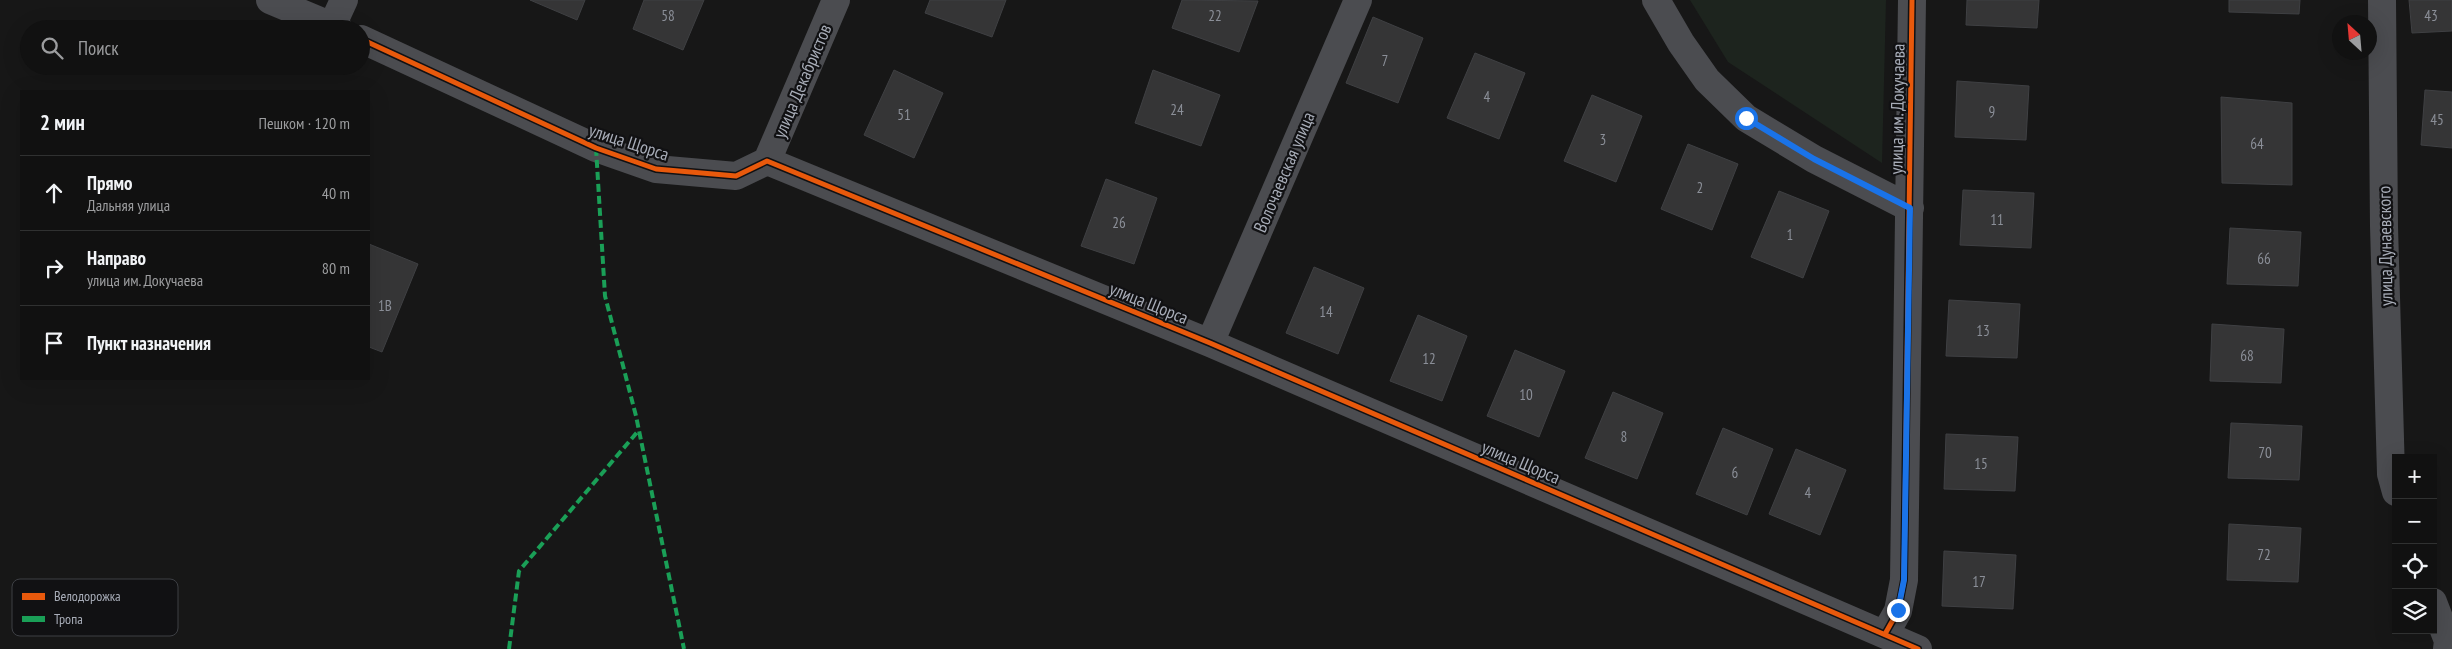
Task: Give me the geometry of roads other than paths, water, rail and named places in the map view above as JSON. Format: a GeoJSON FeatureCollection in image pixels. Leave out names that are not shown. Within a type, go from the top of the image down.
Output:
{"type":"FeatureCollection","features":[{"type":"Feature","properties":{"kind":"street"},"geometry":{"type":"LineString","coordinates":[[270,0],[319,20]]}},
{"type":"Feature","properties":{"kind":"street"},"geometry":{"type":"LineString","coordinates":[[338,20],[344,0]]}},
{"type":"Feature","properties":{"kind":"street","name":"улица Декабристов"},"geometry":{"type":"LineString","coordinates":[[767,161],[836,0]]}},
{"type":"Feature","properties":{"kind":"street","name":"Волочаевская улица"},"geometry":{"type":"LineString","coordinates":[[1210,343],[1358,0]]}},
{"type":"Feature","properties":{"kind":"street"},"geometry":{"type":"LineString","coordinates":[[1656,0],[1680,43],[1707,80],[1746,118],[1814,159],[1910,208]]}},
{"type":"Feature","properties":{"kind":"street","name":"улица им. Докучаева"},"geometry":{"type":"LineString","coordinates":[[1885,634],[1898,610],[1904,580],[1912,0]]}},
{"type":"Feature","properties":{"kind":"street","name":"улица Дунаевского"},"geometry":{"type":"LineString","coordinates":[[2382,0],[2384,226],[2392,478]]}},
{"type":"Feature","properties":{"kind":"street","name":"улица Щорса"},"geometry":{"type":"LineString","coordinates":[[370,43],[596,148],[656,169],[736,176],[767,161],[1210,343],[1918,649]]}},
{"type":"Feature","properties":{"kind":"street"},"geometry":{"type":"LineString","coordinates":[[2437,612],[2448,641],[2447,649]]}}]}
